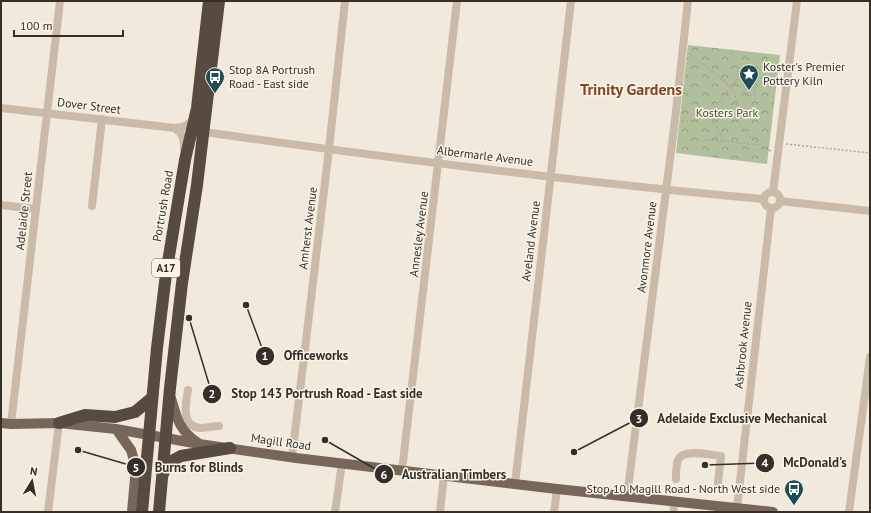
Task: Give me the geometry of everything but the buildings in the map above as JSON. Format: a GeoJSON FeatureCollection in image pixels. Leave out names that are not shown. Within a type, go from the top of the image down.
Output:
{"type":"FeatureCollection","features":[{"type":"Feature","properties":{"kind":"highway","name":"Portrush Road"},"geometry":{"type":"LineString","coordinates":[[142,512],[152,398],[166,274],[185,160],[196,114],[209,1]]}},
{"type":"Feature","properties":{"kind":"highway","name":"A17"},"geometry":{"type":"LineString","coordinates":[[159,512],[169,392],[182,283],[204,132],[219,1]]}},
{"type":"Feature","properties":{"kind":"highway"},"geometry":{"type":"LineString","coordinates":[[180,189],[197,140],[204,132],[196,114]]}},
{"type":"Feature","properties":{"kind":"highway"},"geometry":{"type":"LineString","coordinates":[[59,423],[85,415],[115,417],[135,412],[152,398]]}},
{"type":"Feature","properties":{"kind":"highway"},"geometry":{"type":"LineString","coordinates":[[163,474],[168,463],[181,456],[230,448]]}},
{"type":"Feature","properties":{"kind":"main road"},"geometry":{"type":"LineString","coordinates":[[169,392],[177,419],[183,431],[199,444]]}},
{"type":"Feature","properties":{"kind":"main road","name":"Magill Road"},"geometry":{"type":"LineString","coordinates":[[1,423],[59,423],[116,429],[199,444],[292,457],[557,489],[773,512]]}},
{"type":"Feature","properties":{"kind":"main road"},"geometry":{"type":"LineString","coordinates":[[116,429],[131,450],[136,467],[132,512]]}},
{"type":"Feature","properties":{"kind":"street","name":"Adelaide Street"},"geometry":{"type":"LineString","coordinates":[[12,424],[60,1]]}},
{"type":"Feature","properties":{"kind":"street","name":"Amherst Avenue"},"geometry":{"type":"LineString","coordinates":[[292,457],[345,1]]}},
{"type":"Feature","properties":{"kind":"street","name":"Annesley Avenue"},"geometry":{"type":"LineString","coordinates":[[402,470],[457,1]]}},
{"type":"Feature","properties":{"kind":"street","name":"Aveland Avenue"},"geometry":{"type":"LineString","coordinates":[[515,484],[571,1]]}},
{"type":"Feature","properties":{"kind":"street","name":"Avonmore Avenue"},"geometry":{"type":"LineString","coordinates":[[627,496],[675,120],[688,1]]}},
{"type":"Feature","properties":{"kind":"street"},"geometry":{"type":"LineString","coordinates":[[773,192],[797,1]]}},
{"type":"Feature","properties":{"kind":"street","name":"Dover Street"},"geometry":{"type":"LineString","coordinates":[[1,108],[175,128],[183,127],[196,114]]}},
{"type":"Feature","properties":{"kind":"street"},"geometry":{"type":"LineString","coordinates":[[92,206],[102,119]]}},
{"type":"Feature","properties":{"kind":"street"},"geometry":{"type":"LineString","coordinates":[[175,128],[180,132],[183,138],[185,160]]}},
{"type":"Feature","properties":{"kind":"street","name":"Albermarle Avenue"},"geometry":{"type":"LineString","coordinates":[[204,132],[439,163],[666,190],[763,199]]}},
{"type":"Feature","properties":{"kind":"street"},"geometry":{"type":"LineString","coordinates":[[773,192],[778,195],[780,201],[776,207],[771,208],[765,205],[763,199],[766,194],[773,192]]}},
{"type":"Feature","properties":{"kind":"street"},"geometry":{"type":"LineString","coordinates":[[780,201],[870,211]]}},
{"type":"Feature","properties":{"kind":"street"},"geometry":{"type":"LineString","coordinates":[[1,205],[36,209]]}},
{"type":"Feature","properties":{"kind":"street","name":"Ashbrook Avenue"},"geometry":{"type":"LineString","coordinates":[[737,508],[771,208]]}},
{"type":"Feature","properties":{"kind":"street"},"geometry":{"type":"LineString","coordinates":[[849,512],[870,357]]}},
{"type":"Feature","properties":{"kind":"street"},"geometry":{"type":"LineString","coordinates":[[188,390],[185,408],[187,420],[192,425],[200,428],[219,426]]}},
{"type":"Feature","properties":{"kind":"street"},"geometry":{"type":"LineString","coordinates":[[48,512],[59,423]]}},
{"type":"Feature","properties":{"kind":"street"},"geometry":{"type":"LineString","coordinates":[[676,479],[678,459],[682,454],[688,453],[721,456],[718,483]]}},
{"type":"Feature","properties":{"kind":"street"},"geometry":{"type":"LineString","coordinates":[[335,512],[342,463]]}},
{"type":"Feature","properties":{"kind":"street"},"geometry":{"type":"LineString","coordinates":[[440,512],[444,475]]}},
{"type":"Feature","properties":{"kind":"street"},"geometry":{"type":"LineString","coordinates":[[554,512],[557,489]]}},
{"type":"Feature","properties":{"kind":"street"},"geometry":{"type":"LineString","coordinates":[[674,512],[675,502]]}},
{"type":"Feature","properties":{"kind":"path"},"geometry":{"type":"LineString","coordinates":[[688,51],[731,87],[735,93],[740,123],[749,136],[769,151],[779,148],[870,153]]}},
{"type":"Feature","properties":{"kind":"path"},"geometry":{"type":"LineString","coordinates":[[675,120],[690,122],[699,119],[709,112],[722,99],[739,78],[790,63]]}},
{"type":"Feature","properties":{"kind":"path"},"geometry":{"type":"LineString","coordinates":[[731,87],[736,86],[744,86],[754,86],[755,95],[745,96],[744,86]]}},
{"type":"Feature","properties":{"kind":"path"},"geometry":{"type":"LineString","coordinates":[[709,112],[724,141]]}},
{"type":"Feature","properties":{"kind":"path"},"geometry":{"type":"LineString","coordinates":[[704,140],[761,146]]}},
{"type":"Feature","properties":{"kind":"green space","name":"Kosters Park"},"geometry":{"type":"Polygon","coordinates":[[[688,45],[780,55],[767,164],[676,153],[688,45]]]}},
{"type":"Feature","properties":{"kind":"place","name":"Koster's Premier Pottery Kiln"},"geometry":{"type":"Point","coordinates":[749,91]}},
{"type":"Feature","properties":{"kind":"place","name":"Stop 8A Portrush Road - East side"},"geometry":{"type":"Point","coordinates":[215,94]}},
{"type":"Feature","properties":{"kind":"place","name":"Officeworks"},"geometry":{"type":"Point","coordinates":[246,305]}},
{"type":"Feature","properties":{"kind":"place","name":"Stop 143 Portrush Road - East side"},"geometry":{"type":"Point","coordinates":[189,318]}},
{"type":"Feature","properties":{"kind":"place","name":"Australian Timbers"},"geometry":{"type":"Point","coordinates":[325,440]}},
{"type":"Feature","properties":{"kind":"place","name":"Burns for Blinds"},"geometry":{"type":"Point","coordinates":[78,450]}},
{"type":"Feature","properties":{"kind":"place","name":"Adelaide Exclusive Mechanical"},"geometry":{"type":"Point","coordinates":[574,452]}},
{"type":"Feature","properties":{"kind":"place","name":"McDonald's"},"geometry":{"type":"Point","coordinates":[705,465]}},
{"type":"Feature","properties":{"kind":"place","name":"Stop 10 Magill Road - North West side"},"geometry":{"type":"Point","coordinates":[794,506]}},
{"type":"Feature","properties":{"kind":"district","name":"Trinity Gardens"},"geometry":{"type":"Point","coordinates":[631,89]}}]}
